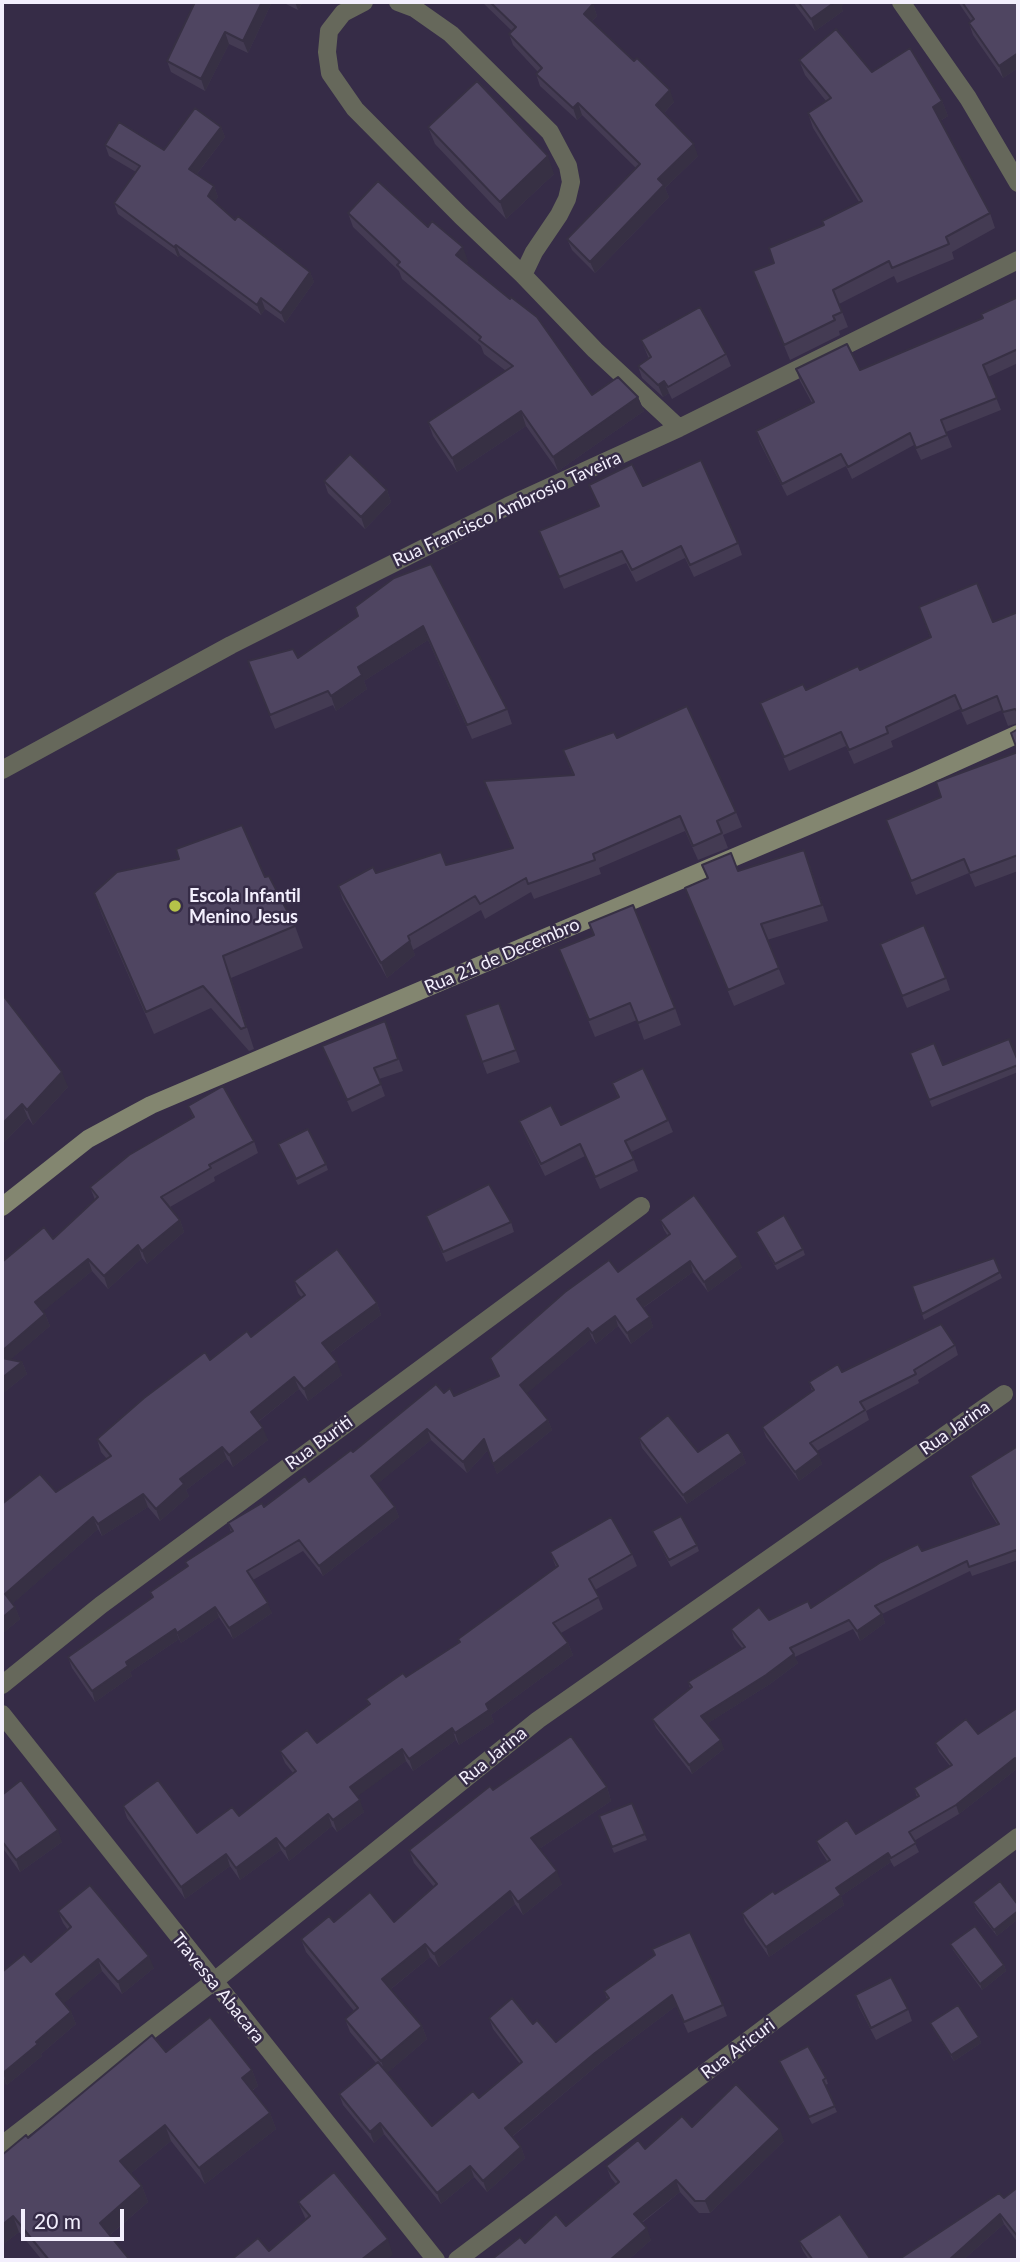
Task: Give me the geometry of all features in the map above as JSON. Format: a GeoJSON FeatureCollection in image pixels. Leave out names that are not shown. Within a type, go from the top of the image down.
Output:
{"type":"FeatureCollection","features":[{"type":"Feature","properties":{"kind":"street"},"geometry":{"type":"LineString","coordinates":[[364,2],[343,13],[329,31],[327,52],[330,73],[355,108],[595,350],[679,428]]}},
{"type":"Feature","properties":{"kind":"street"},"geometry":{"type":"LineString","coordinates":[[398,2],[422,13],[451,34],[550,132],[568,166],[571,182],[567,199],[523,275]]}},
{"type":"Feature","properties":{"kind":"street"},"geometry":{"type":"LineString","coordinates":[[901,2],[968,98],[1018,183]]}},
{"type":"Feature","properties":{"kind":"street","name":"Rua Francisco Ambrosio Taveira"},"geometry":{"type":"LineString","coordinates":[[2,770],[230,645],[508,506],[679,428],[1018,260]]}},
{"type":"Feature","properties":{"kind":"street","name":"Rua 21 de Decembro"},"geometry":{"type":"LineString","coordinates":[[2,1207],[88,1139],[151,1105],[916,780],[1018,734]]}},
{"type":"Feature","properties":{"kind":"street","name":"Rua Buriti"},"geometry":{"type":"LineString","coordinates":[[2,1685],[101,1605],[640,1206]]}},
{"type":"Feature","properties":{"kind":"street","name":"Rua Jarina"},"geometry":{"type":"LineString","coordinates":[[2,2145],[213,1982],[538,1720],[1004,1394]]}},
{"type":"Feature","properties":{"kind":"street","name":"Travessa Abacara"},"geometry":{"type":"LineString","coordinates":[[2,1714],[436,2260]]}},
{"type":"Feature","properties":{"kind":"street","name":"Rua Aricuri"},"geometry":{"type":"LineString","coordinates":[[457,2260],[1018,1837]]}},
{"type":"Feature","properties":{"kind":"building"},"geometry":{"type":"Polygon","coordinates":[[[195,2],[262,2],[243,41],[225,32],[201,79],[167,61],[195,2]]]}},
{"type":"Feature","properties":{"kind":"building"},"geometry":{"type":"Polygon","coordinates":[[[490,2],[591,2],[593,4],[584,14],[634,61],[637,58],[670,90],[656,105],[694,144],[658,179],[664,185],[590,262],[567,239],[640,164],[578,103],[573,108],[536,74],[542,68],[509,34],[516,27],[490,2]]]}},
{"type":"Feature","properties":{"kind":"building"},"geometry":{"type":"Polygon","coordinates":[[[798,2],[835,2],[811,19],[798,2]]]}},
{"type":"Feature","properties":{"kind":"building"},"geometry":{"type":"Polygon","coordinates":[[[962,2],[1018,2],[1018,53],[999,66],[969,23],[974,19],[962,2]]]}},
{"type":"Feature","properties":{"kind":"building"},"geometry":{"type":"Polygon","coordinates":[[[836,29],[872,72],[910,48],[942,101],[933,107],[990,213],[946,237],[949,244],[892,268],[889,261],[833,290],[842,312],[833,316],[835,320],[784,345],[753,271],[774,263],[769,248],[824,225],[822,221],[862,201],[808,113],[831,98],[799,60],[836,29]]]}},
{"type":"Feature","properties":{"kind":"building"},"geometry":{"type":"Polygon","coordinates":[[[477,81],[548,156],[500,202],[428,127],[477,81]]]}},
{"type":"Feature","properties":{"kind":"building"},"geometry":{"type":"Polygon","coordinates":[[[195,108],[221,127],[189,169],[214,186],[208,196],[235,220],[238,216],[310,272],[281,313],[261,298],[257,305],[114,203],[140,166],[105,145],[119,122],[164,150],[195,108]]]}},
{"type":"Feature","properties":{"kind":"building"},"geometry":{"type":"Polygon","coordinates":[[[378,181],[428,227],[432,221],[463,247],[456,255],[510,299],[511,297],[537,317],[592,395],[618,377],[638,397],[553,457],[521,411],[452,458],[428,422],[513,366],[479,340],[481,337],[397,265],[400,262],[348,213],[378,181]]]}},
{"type":"Feature","properties":{"kind":"building"},"geometry":{"type":"Polygon","coordinates":[[[1018,297],[1018,349],[983,365],[997,398],[941,420],[947,435],[916,448],[910,433],[848,467],[841,454],[782,484],[756,431],[814,402],[796,369],[847,344],[860,370],[983,318],[981,314],[1018,297]]]}},
{"type":"Feature","properties":{"kind":"building"},"geometry":{"type":"Polygon","coordinates":[[[700,307],[726,354],[668,387],[664,381],[658,385],[638,366],[651,357],[641,340],[700,307]]]}},
{"type":"Feature","properties":{"kind":"building"},"geometry":{"type":"Polygon","coordinates":[[[350,454],[387,490],[361,517],[324,481],[350,454]]]}},
{"type":"Feature","properties":{"kind":"building"},"geometry":{"type":"Polygon","coordinates":[[[701,460],[738,543],[690,565],[681,546],[632,570],[622,551],[559,577],[539,531],[599,506],[589,485],[632,464],[643,486],[701,460]]]}},
{"type":"Feature","properties":{"kind":"building"},"geometry":{"type":"Polygon","coordinates":[[[431,564],[507,709],[467,725],[423,626],[358,667],[362,675],[331,696],[328,691],[270,715],[248,661],[293,649],[298,658],[358,616],[355,607],[394,578],[431,564]]]}},
{"type":"Feature","properties":{"kind":"building"},"geometry":{"type":"Polygon","coordinates":[[[977,583],[993,622],[1018,612],[1018,712],[1015,709],[1003,712],[997,696],[962,711],[955,695],[886,727],[888,733],[849,750],[841,732],[784,757],[760,703],[803,684],[806,690],[858,666],[860,670],[931,637],[919,607],[977,583]]]}},
{"type":"Feature","properties":{"kind":"building"},"geometry":{"type":"Polygon","coordinates":[[[687,706],[736,812],[717,821],[722,833],[693,846],[680,816],[593,854],[595,860],[528,884],[526,878],[480,904],[475,896],[408,936],[410,941],[381,963],[338,886],[373,867],[376,873],[441,852],[446,865],[513,848],[484,781],[574,775],[563,750],[614,732],[617,738],[687,706]]]}},
{"type":"Feature","properties":{"kind":"building"},"geometry":{"type":"Polygon","coordinates":[[[1018,729],[1018,752],[1011,733],[1018,729]]]}},
{"type":"Feature","properties":{"kind":"building"},"geometry":{"type":"Polygon","coordinates":[[[1018,752],[1018,855],[970,873],[964,859],[911,881],[886,820],[941,797],[936,782],[1018,752]]]}},
{"type":"Feature","properties":{"kind":"building"},"geometry":{"type":"Polygon","coordinates":[[[242,825],[265,877],[269,876],[295,926],[223,956],[246,1027],[241,1029],[203,986],[146,1012],[94,893],[117,872],[179,859],[176,849],[242,825]]]}},
{"type":"Feature","properties":{"kind":"building"},"geometry":{"type":"Polygon","coordinates":[[[804,850],[822,905],[761,924],[779,968],[728,990],[685,888],[708,878],[702,865],[731,853],[738,871],[804,850]]]}},
{"type":"Feature","properties":{"kind":"building"},"geometry":{"type":"Polygon","coordinates":[[[633,905],[675,1008],[638,1023],[630,1003],[589,1020],[559,949],[594,935],[589,923],[633,905]]]}},
{"type":"Feature","properties":{"kind":"building"},"geometry":{"type":"Polygon","coordinates":[[[924,925],[946,978],[902,996],[880,944],[924,925]]]}},
{"type":"Feature","properties":{"kind":"building"},"geometry":{"type":"Polygon","coordinates":[[[2,994],[62,1072],[27,1110],[22,1104],[2,1124],[2,994]]]}},
{"type":"Feature","properties":{"kind":"building"},"geometry":{"type":"Polygon","coordinates":[[[499,1003],[516,1050],[482,1062],[465,1015],[499,1003]]]}},
{"type":"Feature","properties":{"kind":"building"},"geometry":{"type":"Polygon","coordinates":[[[385,1021],[398,1059],[374,1068],[381,1084],[347,1100],[322,1046],[385,1021]]]}},
{"type":"Feature","properties":{"kind":"building"},"geometry":{"type":"Polygon","coordinates":[[[1009,1039],[1018,1065],[929,1100],[910,1053],[934,1043],[943,1065],[1009,1039]]]}},
{"type":"Feature","properties":{"kind":"building"},"geometry":{"type":"Polygon","coordinates":[[[643,1068],[668,1120],[625,1141],[634,1159],[595,1177],[580,1144],[541,1164],[519,1121],[551,1105],[561,1125],[619,1097],[612,1083],[643,1068]]]}},
{"type":"Feature","properties":{"kind":"building"},"geometry":{"type":"Polygon","coordinates":[[[223,1086],[254,1141],[209,1165],[211,1168],[161,1197],[180,1220],[142,1251],[138,1245],[104,1276],[88,1259],[35,1302],[45,1314],[2,1351],[2,1262],[44,1227],[53,1239],[98,1197],[90,1187],[129,1155],[194,1117],[188,1106],[223,1086]]]}},
{"type":"Feature","properties":{"kind":"building"},"geometry":{"type":"Polygon","coordinates":[[[308,1129],[326,1164],[296,1179],[278,1144],[308,1129]]]}},
{"type":"Feature","properties":{"kind":"building"},"geometry":{"type":"Polygon","coordinates":[[[489,1184],[511,1222],[443,1252],[426,1216],[489,1184]]]}},
{"type":"Feature","properties":{"kind":"building"},"geometry":{"type":"Polygon","coordinates":[[[694,1195],[738,1257],[704,1282],[690,1261],[637,1299],[650,1317],[627,1333],[615,1316],[592,1333],[588,1328],[520,1385],[548,1420],[493,1464],[484,1439],[463,1462],[427,1429],[371,1476],[395,1507],[319,1566],[299,1540],[247,1571],[268,1603],[229,1628],[215,1607],[177,1633],[175,1629],[126,1662],[128,1666],[92,1691],[68,1657],[153,1597],[150,1592],[188,1566],[185,1562],[233,1531],[228,1523],[262,1503],[264,1507],[305,1476],[309,1482],[351,1450],[353,1452],[436,1384],[444,1393],[450,1388],[454,1396],[499,1376],[490,1358],[565,1292],[609,1260],[618,1272],[670,1234],[660,1220],[694,1195]]]}},
{"type":"Feature","properties":{"kind":"building"},"geometry":{"type":"Polygon","coordinates":[[[784,1215],[803,1249],[775,1264],[756,1232],[784,1215]]]}},
{"type":"Feature","properties":{"kind":"building"},"geometry":{"type":"Polygon","coordinates":[[[337,1249],[377,1303],[322,1343],[337,1362],[304,1389],[294,1377],[251,1412],[263,1428],[229,1455],[222,1447],[180,1479],[184,1484],[156,1509],[143,1494],[98,1524],[93,1517],[5,1594],[15,1607],[2,1618],[2,1504],[40,1474],[56,1492],[111,1456],[97,1439],[144,1398],[205,1352],[210,1360],[247,1331],[251,1337],[305,1295],[294,1281],[337,1249]]]}},
{"type":"Feature","properties":{"kind":"building"},"geometry":{"type":"Polygon","coordinates":[[[994,1258],[1000,1272],[922,1314],[912,1286],[994,1258]]]}},
{"type":"Feature","properties":{"kind":"building"},"geometry":{"type":"Polygon","coordinates":[[[941,1324],[955,1345],[914,1370],[916,1374],[860,1402],[865,1410],[810,1443],[819,1454],[795,1472],[762,1427],[814,1390],[809,1382],[838,1364],[842,1372],[941,1324]]]}},
{"type":"Feature","properties":{"kind":"building"},"geometry":{"type":"Polygon","coordinates":[[[2,1358],[22,1362],[2,1378],[2,1358]]]}},
{"type":"Feature","properties":{"kind":"building"},"geometry":{"type":"Polygon","coordinates":[[[668,1415],[698,1452],[728,1432],[742,1453],[683,1495],[639,1438],[668,1415]]]}},
{"type":"Feature","properties":{"kind":"building"},"geometry":{"type":"Polygon","coordinates":[[[1018,1446],[1018,1554],[1016,1550],[969,1567],[967,1561],[875,1606],[882,1614],[857,1631],[849,1620],[790,1648],[794,1654],[701,1716],[721,1740],[689,1765],[652,1719],[692,1687],[688,1682],[745,1647],[731,1629],[759,1607],[769,1620],[808,1601],[811,1608],[881,1562],[918,1544],[922,1551],[999,1524],[970,1476],[1018,1446]]]}},
{"type":"Feature","properties":{"kind":"building"},"geometry":{"type":"Polygon","coordinates":[[[681,1516],[697,1545],[669,1560],[652,1531],[681,1516]]]}},
{"type":"Feature","properties":{"kind":"building"},"geometry":{"type":"Polygon","coordinates":[[[611,1517],[632,1554],[589,1579],[599,1597],[553,1623],[568,1643],[486,1704],[489,1710],[455,1733],[452,1728],[409,1759],[402,1749],[350,1787],[360,1800],[333,1820],[328,1814],[285,1849],[276,1838],[236,1868],[226,1854],[181,1887],[123,1806],[158,1780],[197,1833],[232,1807],[239,1816],[296,1771],[280,1751],[307,1730],[317,1743],[370,1704],[366,1699],[403,1673],[406,1677],[460,1642],[458,1639],[558,1566],[550,1552],[611,1517]]]}},
{"type":"Feature","properties":{"kind":"building"},"geometry":{"type":"Polygon","coordinates":[[[1017,1708],[1018,1763],[1015,1758],[956,1805],[909,1832],[916,1843],[891,1858],[888,1853],[836,1888],[841,1895],[766,1947],[742,1913],[773,1891],[775,1894],[830,1860],[816,1841],[847,1820],[856,1834],[919,1796],[914,1788],[952,1765],[935,1743],[966,1719],[978,1734],[1017,1708]]]}},
{"type":"Feature","properties":{"kind":"building"},"geometry":{"type":"Polygon","coordinates":[[[571,1736],[607,1787],[531,1838],[557,1871],[518,1902],[510,1891],[434,1954],[425,1944],[382,1979],[422,2026],[381,2061],[345,2019],[358,2008],[301,1939],[329,1916],[334,1922],[370,1892],[394,1922],[437,1884],[409,1850],[490,1786],[493,1790],[571,1736]]]}},
{"type":"Feature","properties":{"kind":"building"},"geometry":{"type":"Polygon","coordinates":[[[21,1780],[58,1830],[16,1860],[2,1841],[2,1795],[21,1780]]]}},
{"type":"Feature","properties":{"kind":"building"},"geometry":{"type":"Polygon","coordinates":[[[632,1803],[645,1834],[612,1847],[599,1816],[632,1803]]]}},
{"type":"Feature","properties":{"kind":"building"},"geometry":{"type":"Polygon","coordinates":[[[1000,1881],[1018,1905],[1018,1911],[994,1930],[973,1902],[1000,1881]]]}},
{"type":"Feature","properties":{"kind":"building"},"geometry":{"type":"Polygon","coordinates":[[[90,1885],[149,1956],[118,1982],[98,1959],[56,1994],[71,2012],[3,2073],[2,1972],[24,1954],[31,1962],[71,1927],[58,1911],[90,1885]]]}},
{"type":"Feature","properties":{"kind":"building"},"geometry":{"type":"Polygon","coordinates":[[[975,1926],[1004,1965],[980,1984],[950,1944],[975,1926]]]}},
{"type":"Feature","properties":{"kind":"building"},"geometry":{"type":"Polygon","coordinates":[[[690,1932],[723,2005],[684,2022],[672,1995],[595,2053],[505,2128],[521,2147],[483,2181],[470,2166],[437,2193],[380,2123],[370,2132],[339,2094],[378,2062],[432,2126],[473,2091],[479,2098],[522,2062],[489,2018],[512,1998],[533,2024],[537,2020],[556,2042],[609,1998],[604,1991],[655,1955],[652,1949],[690,1932]]]}},
{"type":"Feature","properties":{"kind":"building"},"geometry":{"type":"Polygon","coordinates":[[[891,1977],[908,2009],[871,2028],[855,1995],[891,1977]]]}},
{"type":"Feature","properties":{"kind":"building"},"geometry":{"type":"Polygon","coordinates":[[[958,2005],[979,2037],[951,2055],[930,2023],[958,2005]]]}},
{"type":"Feature","properties":{"kind":"building"},"geometry":{"type":"Polygon","coordinates":[[[210,2017],[252,2070],[242,2078],[270,2113],[199,2168],[165,2125],[120,2161],[142,2186],[100,2223],[130,2260],[49,2260],[13,2216],[2,2225],[2,2155],[26,2135],[28,2138],[152,2035],[166,2052],[210,2017]]]}},
{"type":"Feature","properties":{"kind":"building"},"geometry":{"type":"Polygon","coordinates":[[[808,2046],[826,2078],[823,2080],[835,2106],[809,2117],[779,2061],[808,2046]]]}},
{"type":"Feature","properties":{"kind":"building"},"geometry":{"type":"Polygon","coordinates":[[[736,2084],[780,2129],[705,2201],[695,2201],[676,2180],[634,2214],[647,2228],[610,2260],[491,2260],[520,2237],[525,2243],[556,2214],[566,2226],[619,2182],[606,2166],[638,2140],[645,2149],[682,2116],[692,2127],[736,2084]]]}},
{"type":"Feature","properties":{"kind":"building"},"geometry":{"type":"Polygon","coordinates":[[[334,2172],[388,2239],[361,2260],[231,2260],[258,2238],[269,2251],[310,2216],[298,2202],[334,2172]]]}},
{"type":"Feature","properties":{"kind":"building"},"geometry":{"type":"Polygon","coordinates":[[[1018,2187],[1018,2237],[1000,2214],[949,2260],[898,2260],[999,2193],[1004,2198],[1018,2187]]]}},
{"type":"Feature","properties":{"kind":"building"},"geometry":{"type":"Polygon","coordinates":[[[840,2214],[871,2260],[813,2260],[799,2241],[840,2214]]]}},
{"type":"Feature","properties":{"kind":"place","name":"Escola Infantil Menino Jesus"},"geometry":{"type":"Point","coordinates":[175,906]}}]}
